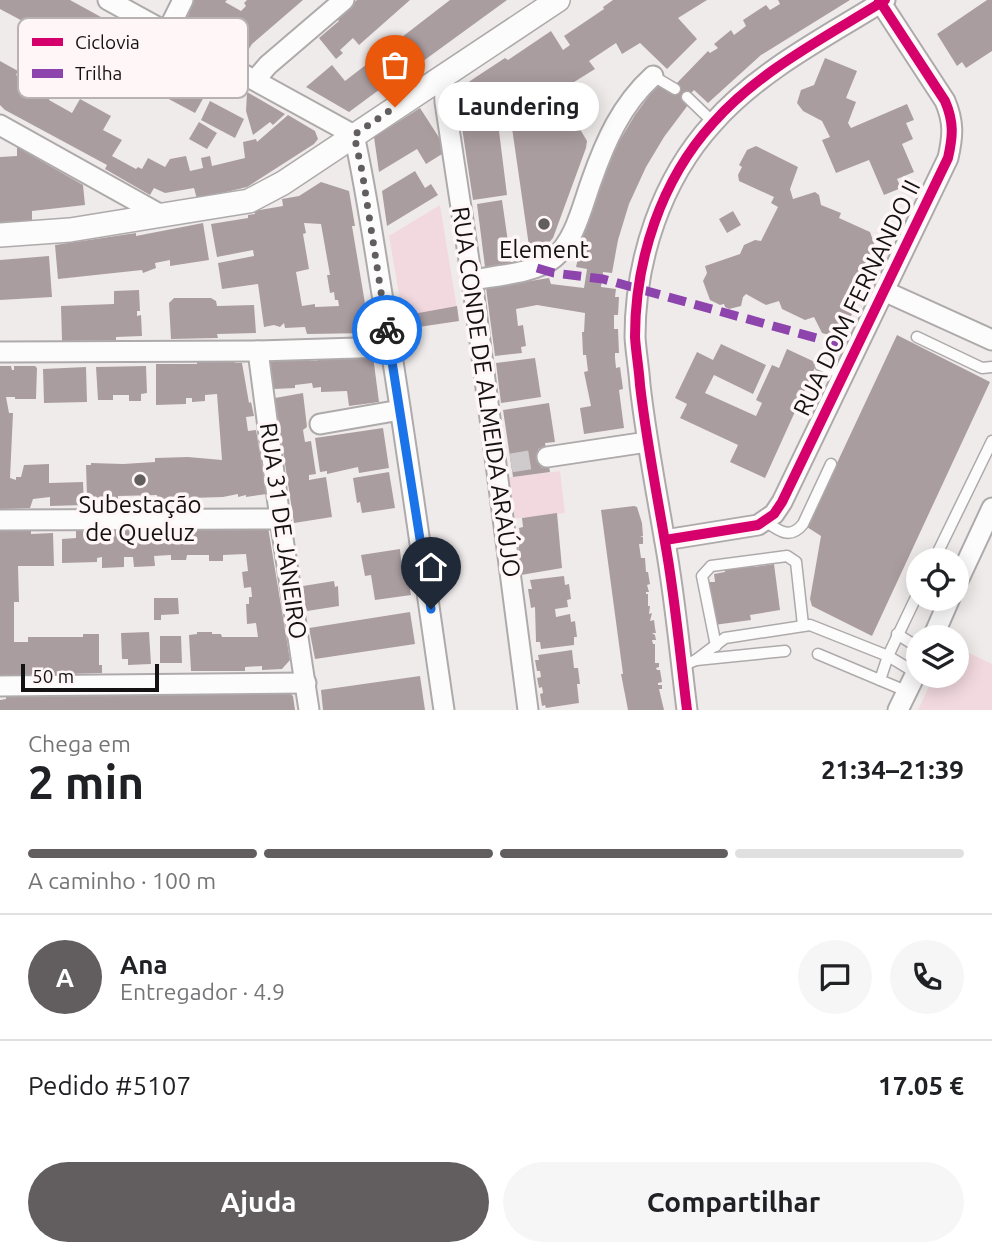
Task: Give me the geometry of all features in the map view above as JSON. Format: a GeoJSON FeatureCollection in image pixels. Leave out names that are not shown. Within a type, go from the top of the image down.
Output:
{"type":"FeatureCollection","features":[{"type":"Feature","properties":{"kind":"street"},"geometry":{"type":"LineString","coordinates":[[108,0],[141,18]]}},
{"type":"Feature","properties":{"kind":"street"},"geometry":{"type":"LineString","coordinates":[[174,18],[183,0]]}},
{"type":"Feature","properties":{"kind":"street"},"geometry":{"type":"LineString","coordinates":[[256,80],[268,65],[344,0]]}},
{"type":"Feature","properties":{"kind":"street"},"geometry":{"type":"LineString","coordinates":[[0,235],[70,230],[249,201],[283,183],[558,0]]}},
{"type":"Feature","properties":{"kind":"street"},"geometry":{"type":"LineString","coordinates":[[687,710],[689,663],[647,442],[635,338],[639,290],[648,240],[665,193],[713,122],[754,85],[794,55],[882,1]]}},
{"type":"Feature","properties":{"kind":"street","name":"RUA DOM FERNANDO II"},"geometry":{"type":"LineString","coordinates":[[765,521],[782,502],[844,375],[948,158],[954,133],[952,117],[945,101],[882,1]]}},
{"type":"Feature","properties":{"kind":"street","name":"RUA CONDE DE ALMEIDA ARAÚJO"},"geometry":{"type":"LineString","coordinates":[[444,75],[445,102],[472,280],[504,464],[528,710]]}},
{"type":"Feature","properties":{"kind":"street"},"geometry":{"type":"LineString","coordinates":[[248,76],[354,135],[428,585],[444,710]]}},
{"type":"Feature","properties":{"kind":"street"},"geometry":{"type":"LineString","coordinates":[[472,280],[537,268],[554,259],[569,239],[610,132],[631,100],[653,76]]}},
{"type":"Feature","properties":{"kind":"street"},"geometry":{"type":"LineString","coordinates":[[0,125],[163,216]]}},
{"type":"Feature","properties":{"kind":"street"},"geometry":{"type":"LineString","coordinates":[[884,291],[992,340]]}},
{"type":"Feature","properties":{"kind":"street"},"geometry":{"type":"LineString","coordinates":[[0,352],[258,351],[390,346]]}},
{"type":"Feature","properties":{"kind":"street","name":"RUA 31 DE JANEIRO"},"geometry":{"type":"LineString","coordinates":[[258,351],[309,710]]}},
{"type":"Feature","properties":{"kind":"street"},"geometry":{"type":"LineString","coordinates":[[320,424],[400,410]]}},
{"type":"Feature","properties":{"kind":"street"},"geometry":{"type":"LineString","coordinates":[[547,457],[647,442]]}},
{"type":"Feature","properties":{"kind":"street"},"geometry":{"type":"LineString","coordinates":[[969,557],[992,508]]}},
{"type":"Feature","properties":{"kind":"street"},"geometry":{"type":"LineString","coordinates":[[0,520],[280,519]]}},
{"type":"Feature","properties":{"kind":"street"},"geometry":{"type":"LineString","coordinates":[[664,540],[758,525],[765,521]]}},
{"type":"Feature","properties":{"kind":"street"},"geometry":{"type":"LineString","coordinates":[[0,686],[306,683]]}},
{"type":"Feature","properties":{"kind":"street"},"geometry":{"type":"LineString","coordinates":[[898,710],[908,688]]}},
{"type":"Feature","properties":{"kind":"lane"},"geometry":{"type":"LineString","coordinates":[[653,76],[675,89]]}},
{"type":"Feature","properties":{"kind":"lane"},"geometry":{"type":"LineString","coordinates":[[687,97],[713,122]]}},
{"type":"Feature","properties":{"kind":"lane"},"geometry":{"type":"LineString","coordinates":[[917,337],[982,368],[992,367]]}},
{"type":"Feature","properties":{"kind":"lane"},"geometry":{"type":"LineString","coordinates":[[820,365],[844,375]]}},
{"type":"Feature","properties":{"kind":"lane"},"geometry":{"type":"LineString","coordinates":[[940,548],[992,441]]}},
{"type":"Feature","properties":{"kind":"lane"},"geometry":{"type":"LineString","coordinates":[[765,521],[782,532],[796,532],[803,524],[831,464]]}},
{"type":"Feature","properties":{"kind":"lane"},"geometry":{"type":"LineString","coordinates":[[716,646],[702,576],[711,566],[792,557],[796,562],[803,625]]}},
{"type":"Feature","properties":{"kind":"lane"},"geometry":{"type":"LineString","coordinates":[[880,680],[909,611]]}},
{"type":"Feature","properties":{"kind":"lane"},"geometry":{"type":"LineString","coordinates":[[689,663],[725,638],[810,625],[906,665]]}},
{"type":"Feature","properties":{"kind":"lane"},"geometry":{"type":"LineString","coordinates":[[897,634],[906,640]]}},
{"type":"Feature","properties":{"kind":"lane"},"geometry":{"type":"LineString","coordinates":[[689,663],[785,651]]}},
{"type":"Feature","properties":{"kind":"lane"},"geometry":{"type":"LineString","coordinates":[[818,654],[906,691]]}},
{"type":"Feature","properties":{"kind":"shaded area"},"geometry":{"type":"Polygon","coordinates":[[[440,205],[459,321],[405,329],[389,236],[440,205]]]}},
{"type":"Feature","properties":{"kind":"shaded area"},"geometry":{"type":"Polygon","coordinates":[[[560,471],[565,513],[511,519],[505,478],[560,471]]]}},
{"type":"Feature","properties":{"kind":"shaded area"},"geometry":{"type":"Polygon","coordinates":[[[969,653],[992,664],[992,710],[918,710],[928,688],[969,688],[969,653]]]}},
{"type":"Feature","properties":{"kind":"building"},"geometry":{"type":"Polygon","coordinates":[[[0,0],[70,0],[103,18],[18,19],[0,9],[0,0]]]}},
{"type":"Feature","properties":{"kind":"building"},"geometry":{"type":"Polygon","coordinates":[[[193,0],[227,0],[225,2],[241,11],[247,0],[303,0],[248,50],[248,18],[187,18],[189,14],[186,12],[193,0]]]}},
{"type":"Feature","properties":{"kind":"building"},"geometry":{"type":"Polygon","coordinates":[[[357,0],[410,0],[359,45],[353,38],[340,50],[343,53],[336,59],[319,38],[339,21],[336,18],[357,0]]]}},
{"type":"Feature","properties":{"kind":"building"},"geometry":{"type":"Polygon","coordinates":[[[450,0],[507,0],[349,112],[306,87],[332,65],[345,81],[450,0]]]}},
{"type":"Feature","properties":{"kind":"building"},"geometry":{"type":"Polygon","coordinates":[[[613,0],[707,0],[678,18],[697,39],[667,69],[640,43],[622,54],[616,43],[589,61],[595,69],[558,92],[587,141],[586,148],[553,238],[544,248],[530,253],[511,121],[521,115],[513,103],[506,107],[500,98],[490,104],[492,119],[462,122],[459,92],[476,77],[505,58],[508,60],[551,31],[563,50],[570,45],[564,36],[613,0]]]}},
{"type":"Feature","properties":{"kind":"building"},"geometry":{"type":"Polygon","coordinates":[[[778,0],[850,0],[761,55],[708,103],[694,90],[684,101],[688,105],[646,167],[629,204],[612,273],[603,272],[601,287],[616,289],[615,297],[619,297],[618,315],[614,315],[614,329],[618,329],[619,353],[615,353],[615,358],[616,368],[620,367],[623,389],[619,390],[624,428],[584,434],[580,408],[591,406],[584,372],[588,371],[586,355],[583,355],[585,313],[537,305],[516,309],[518,326],[523,325],[526,346],[521,347],[522,353],[495,356],[486,288],[549,278],[551,284],[584,288],[587,269],[576,267],[597,187],[614,150],[635,115],[660,81],[676,84],[708,51],[710,53],[718,48],[714,44],[731,30],[734,35],[746,26],[743,20],[766,5],[770,10],[780,4],[778,0]]]}},
{"type":"Feature","properties":{"kind":"building"},"geometry":{"type":"Polygon","coordinates":[[[987,0],[992,0],[992,51],[966,68],[962,62],[957,66],[937,34],[987,0]]]}},
{"type":"Feature","properties":{"kind":"building"},"geometry":{"type":"Polygon","coordinates":[[[825,58],[857,71],[846,98],[856,102],[848,123],[851,128],[907,104],[914,120],[906,123],[913,139],[902,144],[914,172],[897,179],[901,188],[884,195],[869,160],[836,173],[822,140],[830,137],[822,121],[803,111],[797,103],[801,90],[814,85],[825,58]]]}},
{"type":"Feature","properties":{"kind":"building"},"geometry":{"type":"Polygon","coordinates":[[[0,61],[18,71],[18,98],[50,98],[49,100],[72,113],[80,99],[111,116],[103,130],[122,140],[112,156],[136,169],[142,169],[148,158],[165,167],[170,159],[186,156],[190,171],[203,168],[201,158],[210,156],[212,166],[245,158],[243,142],[256,139],[257,142],[288,115],[315,131],[318,139],[247,187],[197,199],[194,188],[165,193],[154,188],[150,195],[105,169],[107,165],[0,105],[0,61]]]}},
{"type":"Feature","properties":{"kind":"building"},"geometry":{"type":"Polygon","coordinates":[[[248,93],[285,114],[273,125],[270,122],[253,135],[246,111],[248,93]]]}},
{"type":"Feature","properties":{"kind":"building"},"geometry":{"type":"Polygon","coordinates":[[[167,98],[203,98],[195,113],[167,98]]]}},
{"type":"Feature","properties":{"kind":"building"},"geometry":{"type":"Polygon","coordinates":[[[210,101],[244,119],[235,138],[201,120],[210,101]]]}},
{"type":"Feature","properties":{"kind":"building"},"geometry":{"type":"Polygon","coordinates":[[[420,108],[440,139],[442,154],[426,164],[417,149],[379,172],[374,137],[420,108]]]}},
{"type":"Feature","properties":{"kind":"building"},"geometry":{"type":"Polygon","coordinates":[[[199,122],[217,133],[207,149],[189,139],[199,122]]]}},
{"type":"Feature","properties":{"kind":"building"},"geometry":{"type":"Polygon","coordinates":[[[498,123],[507,195],[473,200],[462,128],[498,123]]]}},
{"type":"Feature","properties":{"kind":"building"},"geometry":{"type":"Polygon","coordinates":[[[756,146],[798,167],[790,189],[793,199],[815,192],[819,195],[821,205],[841,213],[839,218],[870,232],[874,243],[864,268],[860,269],[863,279],[853,300],[846,302],[852,314],[840,338],[822,333],[814,317],[805,320],[782,309],[779,301],[766,305],[746,294],[741,306],[729,309],[724,304],[710,300],[703,281],[707,273],[705,266],[740,254],[744,245],[755,240],[761,241],[778,207],[771,203],[774,197],[739,181],[738,175],[742,167],[739,165],[747,150],[756,146]]]}},
{"type":"Feature","properties":{"kind":"building"},"geometry":{"type":"Polygon","coordinates":[[[17,147],[83,185],[85,205],[32,211],[32,221],[0,222],[0,157],[17,156],[17,147]]]}},
{"type":"Feature","properties":{"kind":"building"},"geometry":{"type":"Polygon","coordinates":[[[415,171],[425,188],[431,184],[438,195],[387,226],[382,191],[415,171]]]}},
{"type":"Feature","properties":{"kind":"building"},"geometry":{"type":"Polygon","coordinates":[[[321,182],[349,191],[355,226],[352,226],[370,333],[307,334],[305,327],[285,328],[284,323],[280,327],[264,327],[258,284],[222,289],[218,263],[254,256],[253,250],[217,257],[211,224],[248,218],[248,215],[255,214],[254,211],[283,206],[282,199],[299,196],[321,182]],[[304,223],[306,233],[303,234],[309,269],[296,272],[302,306],[339,306],[334,292],[330,293],[327,275],[330,275],[321,224],[304,223]]]}},
{"type":"Feature","properties":{"kind":"building"},"geometry":{"type":"Polygon","coordinates":[[[502,200],[511,263],[485,267],[477,204],[502,200]]]}},
{"type":"Feature","properties":{"kind":"building"},"geometry":{"type":"Polygon","coordinates":[[[733,211],[741,225],[727,233],[719,219],[733,211]]]}},
{"type":"Feature","properties":{"kind":"building"},"geometry":{"type":"Polygon","coordinates":[[[203,223],[209,260],[170,266],[170,260],[155,263],[156,268],[143,273],[142,270],[58,279],[55,245],[136,233],[136,236],[203,223]]]}},
{"type":"Feature","properties":{"kind":"building"},"geometry":{"type":"Polygon","coordinates":[[[49,256],[52,297],[0,300],[0,260],[49,256]]]}},
{"type":"Feature","properties":{"kind":"building"},"geometry":{"type":"Polygon","coordinates":[[[139,290],[140,311],[137,311],[137,316],[141,315],[142,336],[116,337],[116,340],[62,341],[61,306],[114,304],[114,291],[139,290]]]}},
{"type":"Feature","properties":{"kind":"building"},"geometry":{"type":"Polygon","coordinates":[[[174,298],[211,298],[216,301],[217,306],[254,305],[256,333],[217,334],[218,338],[171,339],[169,303],[174,298]]]}},
{"type":"Feature","properties":{"kind":"building"},"geometry":{"type":"Polygon","coordinates":[[[457,306],[459,321],[405,329],[402,316],[457,306]]]}},
{"type":"Feature","properties":{"kind":"building"},"geometry":{"type":"Polygon","coordinates":[[[897,335],[990,382],[913,548],[906,548],[906,563],[872,636],[812,606],[810,599],[821,536],[807,527],[897,335]]]}},
{"type":"Feature","properties":{"kind":"building"},"geometry":{"type":"Polygon","coordinates":[[[721,344],[766,365],[753,394],[714,375],[705,393],[756,416],[762,403],[756,400],[772,365],[779,368],[787,349],[817,363],[765,478],[730,462],[738,445],[680,418],[687,404],[675,398],[697,352],[713,360],[721,344]]]}},
{"type":"Feature","properties":{"kind":"building"},"geometry":{"type":"Polygon","coordinates":[[[373,356],[379,402],[349,406],[347,391],[321,392],[321,387],[313,388],[312,383],[295,385],[295,388],[274,389],[269,360],[308,358],[309,361],[317,361],[317,358],[327,360],[373,356]]]}},
{"type":"Feature","properties":{"kind":"building"},"geometry":{"type":"Polygon","coordinates":[[[535,358],[541,397],[501,403],[496,363],[535,358]]]}},
{"type":"Feature","properties":{"kind":"building"},"geometry":{"type":"Polygon","coordinates":[[[197,361],[242,363],[254,416],[246,417],[248,431],[256,430],[267,494],[157,499],[157,495],[118,496],[118,499],[87,497],[86,465],[91,463],[123,464],[155,462],[155,458],[188,457],[222,460],[217,394],[205,395],[205,401],[192,402],[192,398],[186,398],[186,404],[156,405],[156,364],[197,364],[197,361]]]}},
{"type":"Feature","properties":{"kind":"building"},"geometry":{"type":"Polygon","coordinates":[[[0,366],[11,366],[12,370],[14,366],[37,368],[36,399],[6,397],[9,413],[13,413],[10,478],[16,480],[16,477],[21,477],[24,465],[49,464],[49,483],[83,482],[84,505],[50,506],[50,497],[33,499],[30,508],[0,511],[0,366]]]}},
{"type":"Feature","properties":{"kind":"building"},"geometry":{"type":"Polygon","coordinates":[[[146,366],[147,393],[141,394],[141,401],[129,401],[129,395],[113,395],[113,400],[98,400],[96,367],[146,366]]]}},
{"type":"Feature","properties":{"kind":"building"},"geometry":{"type":"Polygon","coordinates":[[[86,367],[87,402],[44,403],[43,369],[86,367]]]}},
{"type":"Feature","properties":{"kind":"building"},"geometry":{"type":"Polygon","coordinates":[[[303,393],[307,427],[303,430],[305,442],[311,441],[316,474],[309,475],[309,480],[326,477],[332,517],[294,523],[275,398],[303,393]]]}},
{"type":"Feature","properties":{"kind":"building"},"geometry":{"type":"Polygon","coordinates":[[[549,403],[555,442],[545,443],[550,472],[513,477],[503,410],[549,403]]]}},
{"type":"Feature","properties":{"kind":"building"},"geometry":{"type":"Polygon","coordinates":[[[383,428],[389,468],[359,473],[358,467],[327,474],[327,471],[320,472],[315,438],[383,428]]]}},
{"type":"Feature","properties":{"kind":"building"},"geometry":{"type":"Polygon","coordinates":[[[389,472],[395,508],[362,513],[360,502],[357,503],[353,478],[389,472]]]}},
{"type":"Feature","properties":{"kind":"building"},"geometry":{"type":"Polygon","coordinates":[[[637,507],[642,523],[643,536],[640,536],[643,537],[643,544],[639,544],[650,584],[647,585],[649,592],[646,594],[650,606],[649,614],[652,613],[650,621],[654,620],[656,633],[652,633],[656,640],[652,640],[655,644],[655,663],[659,663],[656,668],[660,670],[662,682],[658,685],[662,685],[662,689],[659,689],[664,710],[628,710],[621,674],[601,510],[637,507]]]}},
{"type":"Feature","properties":{"kind":"building"},"geometry":{"type":"Polygon","coordinates":[[[557,513],[562,568],[521,575],[518,542],[521,542],[519,528],[523,527],[522,518],[557,513]]]}},
{"type":"Feature","properties":{"kind":"building"},"geometry":{"type":"Polygon","coordinates":[[[268,527],[290,660],[282,669],[262,670],[262,666],[245,667],[245,671],[191,671],[189,635],[212,632],[221,634],[222,637],[258,637],[256,623],[247,624],[246,604],[249,604],[249,597],[252,597],[251,587],[244,588],[242,572],[248,571],[246,554],[223,555],[223,561],[209,561],[209,555],[187,555],[186,560],[171,560],[171,555],[154,556],[155,566],[134,567],[133,557],[124,557],[124,567],[102,568],[102,557],[97,558],[97,562],[62,563],[62,539],[76,538],[76,531],[268,527]]]}},
{"type":"Feature","properties":{"kind":"building"},"geometry":{"type":"Polygon","coordinates":[[[31,530],[31,534],[53,533],[54,566],[18,566],[19,602],[14,602],[14,642],[28,642],[28,637],[83,637],[83,634],[99,634],[99,665],[102,665],[102,673],[0,676],[0,531],[31,530]]]}},
{"type":"Feature","properties":{"kind":"building"},"geometry":{"type":"Polygon","coordinates":[[[400,549],[402,570],[407,570],[411,595],[375,600],[371,575],[365,576],[361,555],[400,549]]]}},
{"type":"Feature","properties":{"kind":"building"},"geometry":{"type":"Polygon","coordinates":[[[754,563],[754,567],[774,564],[780,610],[750,615],[751,620],[714,625],[709,582],[715,582],[714,574],[725,572],[724,567],[754,563]]]}},
{"type":"Feature","properties":{"kind":"building"},"geometry":{"type":"Polygon","coordinates":[[[564,576],[565,585],[569,584],[571,599],[567,600],[568,607],[555,609],[556,617],[570,614],[571,622],[575,621],[577,637],[574,637],[574,645],[541,649],[540,642],[536,642],[535,607],[531,608],[528,589],[532,589],[530,580],[564,576]]]}},
{"type":"Feature","properties":{"kind":"building"},"geometry":{"type":"Polygon","coordinates":[[[334,581],[335,587],[338,586],[339,606],[307,611],[302,594],[303,586],[334,581]]]}},
{"type":"Feature","properties":{"kind":"building"},"geometry":{"type":"Polygon","coordinates":[[[154,598],[178,598],[179,614],[161,615],[161,620],[154,620],[154,598]]]}},
{"type":"Feature","properties":{"kind":"building"},"geometry":{"type":"Polygon","coordinates":[[[410,612],[415,644],[315,659],[309,628],[410,612]]]}},
{"type":"Feature","properties":{"kind":"building"},"geometry":{"type":"Polygon","coordinates":[[[149,632],[151,664],[128,665],[128,659],[122,659],[121,633],[149,632]]]}},
{"type":"Feature","properties":{"kind":"building"},"geometry":{"type":"Polygon","coordinates":[[[160,636],[181,636],[182,663],[160,663],[160,636]]]}},
{"type":"Feature","properties":{"kind":"building"},"geometry":{"type":"Polygon","coordinates":[[[572,650],[574,668],[578,668],[579,703],[546,708],[545,705],[542,706],[542,687],[539,688],[537,678],[541,677],[535,660],[539,660],[538,655],[572,650]]]}},
{"type":"Feature","properties":{"kind":"building"},"geometry":{"type":"Polygon","coordinates":[[[420,676],[425,710],[323,710],[321,690],[420,676]]]}},
{"type":"Feature","properties":{"kind":"building"},"geometry":{"type":"Polygon","coordinates":[[[286,690],[293,696],[295,710],[0,710],[0,700],[6,697],[286,690]]]}},
{"type":"Feature","properties":{"kind":"tunnel"},"geometry":{"type":"LineString","coordinates":[[511,463],[547,457]]}},
{"type":"Feature","properties":{"kind":"marked path"},"geometry":{"type":"LineString","coordinates":[[537,268],[554,273],[603,279],[856,349]]}},
{"type":"Feature","properties":{"kind":"cycle path"},"geometry":{"type":"LineString","coordinates":[[665,540],[758,525],[774,514],[948,158],[952,129],[945,101],[879,0]]}},
{"type":"Feature","properties":{"kind":"cycle path"},"geometry":{"type":"LineString","coordinates":[[687,710],[672,584],[645,424],[635,343],[636,308],[646,250],[665,195],[679,170],[695,145],[731,104],[817,41],[885,0]]}},
{"type":"Feature","properties":{"kind":"way so far"},"geometry":{"type":"LineString","coordinates":[[387,330],[354,135],[395,107]]}},
{"type":"Feature","properties":{"kind":"place","name":"Laundering"},"geometry":{"type":"Point","coordinates":[395,107]}},
{"type":"Feature","properties":{"kind":"place","name":"Element"},"geometry":{"type":"Point","coordinates":[544,224]}},
{"type":"Feature","properties":{"kind":"place","name":"Subestação de Queluz"},"geometry":{"type":"Point","coordinates":[140,480]}},
{"type":"Feature","properties":{"kind":"route"},"geometry":{"type":"LineString","coordinates":[[387,330],[431,609]]}}]}
